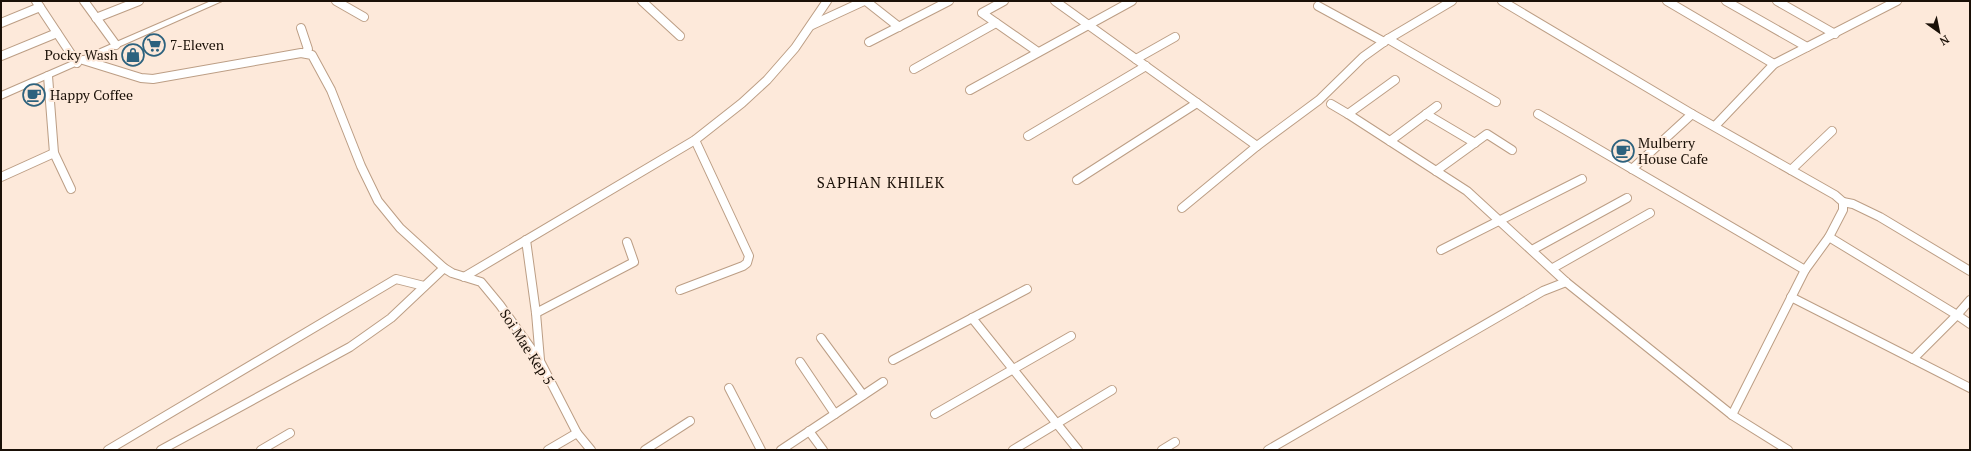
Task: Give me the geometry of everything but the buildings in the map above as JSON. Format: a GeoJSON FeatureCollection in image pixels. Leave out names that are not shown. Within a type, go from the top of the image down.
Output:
{"type":"FeatureCollection","features":[{"type":"Feature","properties":{"kind":"street"},"geometry":{"type":"LineString","coordinates":[[36,1],[57,33],[80,61],[141,78],[153,79],[305,53],[308,49],[301,28]]}},
{"type":"Feature","properties":{"kind":"street"},"geometry":{"type":"LineString","coordinates":[[84,1],[116,45]]}},
{"type":"Feature","properties":{"kind":"street"},"geometry":{"type":"LineString","coordinates":[[96,18],[139,1]]}},
{"type":"Feature","properties":{"kind":"street"},"geometry":{"type":"LineString","coordinates":[[1,96],[218,1]]}},
{"type":"Feature","properties":{"kind":"street"},"geometry":{"type":"LineString","coordinates":[[336,1],[364,17]]}},
{"type":"Feature","properties":{"kind":"street"},"geometry":{"type":"LineString","coordinates":[[642,1],[680,36]]}},
{"type":"Feature","properties":{"kind":"street"},"geometry":{"type":"LineString","coordinates":[[464,277],[695,140],[758,89],[787,57],[827,1]]}},
{"type":"Feature","properties":{"kind":"street"},"geometry":{"type":"LineString","coordinates":[[811,25],[865,1],[899,26]]}},
{"type":"Feature","properties":{"kind":"street"},"geometry":{"type":"LineString","coordinates":[[869,42],[949,1]]}},
{"type":"Feature","properties":{"kind":"street"},"geometry":{"type":"LineString","coordinates":[[1004,1],[982,13],[1038,52]]}},
{"type":"Feature","properties":{"kind":"street"},"geometry":{"type":"LineString","coordinates":[[1055,1],[1258,146]]}},
{"type":"Feature","properties":{"kind":"street"},"geometry":{"type":"LineString","coordinates":[[970,90],[1132,1]]}},
{"type":"Feature","properties":{"kind":"street"},"geometry":{"type":"LineString","coordinates":[[1182,208],[1258,146],[1319,100],[1363,57],[1386,40],[1452,1]]}},
{"type":"Feature","properties":{"kind":"street"},"geometry":{"type":"LineString","coordinates":[[1502,1],[1692,114],[1835,195],[1843,202],[1853,204],[1880,218],[1970,271]]}},
{"type":"Feature","properties":{"kind":"street"},"geometry":{"type":"LineString","coordinates":[[1667,1],[1774,64]]}},
{"type":"Feature","properties":{"kind":"street"},"geometry":{"type":"LineString","coordinates":[[1726,1],[1807,47]]}},
{"type":"Feature","properties":{"kind":"street"},"geometry":{"type":"LineString","coordinates":[[1777,1],[1835,34]]}},
{"type":"Feature","properties":{"kind":"street"},"geometry":{"type":"LineString","coordinates":[[1715,126],[1774,64],[1897,1]]}},
{"type":"Feature","properties":{"kind":"street"},"geometry":{"type":"LineString","coordinates":[[1318,6],[1386,40],[1496,102]]}},
{"type":"Feature","properties":{"kind":"street"},"geometry":{"type":"LineString","coordinates":[[1,23],[40,7]]}},
{"type":"Feature","properties":{"kind":"street"},"geometry":{"type":"LineString","coordinates":[[914,68],[996,23]]}},
{"type":"Feature","properties":{"kind":"street"},"geometry":{"type":"LineString","coordinates":[[1,56],[57,33]]}},
{"type":"Feature","properties":{"kind":"street"},"geometry":{"type":"LineString","coordinates":[[1136,59],[1175,37]]}},
{"type":"Feature","properties":{"kind":"street","name":"Soi Mae Kep 5"},"geometry":{"type":"LineString","coordinates":[[305,53],[312,55],[316,62],[378,201],[391,219],[444,268],[464,277],[482,282],[540,361],[577,433],[591,450]]}},
{"type":"Feature","properties":{"kind":"street"},"geometry":{"type":"LineString","coordinates":[[1028,136],[1146,66]]}},
{"type":"Feature","properties":{"kind":"street"},"geometry":{"type":"LineString","coordinates":[[48,76],[54,153],[71,189]]}},
{"type":"Feature","properties":{"kind":"street"},"geometry":{"type":"LineString","coordinates":[[1348,114],[1395,80]]}},
{"type":"Feature","properties":{"kind":"street"},"geometry":{"type":"LineString","coordinates":[[1076,180],[1198,103]]}},
{"type":"Feature","properties":{"kind":"street"},"geometry":{"type":"LineString","coordinates":[[1332,104],[1466,191],[1553,268],[1566,282],[1732,415],[1788,450]]}},
{"type":"Feature","properties":{"kind":"street"},"geometry":{"type":"LineString","coordinates":[[1390,141],[1438,106]]}},
{"type":"Feature","properties":{"kind":"street"},"geometry":{"type":"LineString","coordinates":[[1426,114],[1475,143]]}},
{"type":"Feature","properties":{"kind":"street"},"geometry":{"type":"LineString","coordinates":[[1538,114],[1806,270]]}},
{"type":"Feature","properties":{"kind":"street"},"geometry":{"type":"LineString","coordinates":[[1632,170],[1692,114]]}},
{"type":"Feature","properties":{"kind":"street"},"geometry":{"type":"LineString","coordinates":[[1791,170],[1832,131]]}},
{"type":"Feature","properties":{"kind":"street"},"geometry":{"type":"LineString","coordinates":[[1436,171],[1487,134],[1512,150]]}},
{"type":"Feature","properties":{"kind":"street"},"geometry":{"type":"LineString","coordinates":[[680,290],[743,266],[747,263],[749,256],[695,140]]}},
{"type":"Feature","properties":{"kind":"street"},"geometry":{"type":"LineString","coordinates":[[1,177],[54,153]]}},
{"type":"Feature","properties":{"kind":"street"},"geometry":{"type":"LineString","coordinates":[[1442,250],[1582,179]]}},
{"type":"Feature","properties":{"kind":"street"},"geometry":{"type":"LineString","coordinates":[[1532,250],[1627,198]]}},
{"type":"Feature","properties":{"kind":"street"},"geometry":{"type":"LineString","coordinates":[[1732,415],[1791,297],[1806,270],[1829,237],[1843,210],[1843,202]]}},
{"type":"Feature","properties":{"kind":"street"},"geometry":{"type":"LineString","coordinates":[[1553,268],[1650,213]]}},
{"type":"Feature","properties":{"kind":"street"},"geometry":{"type":"LineString","coordinates":[[1829,237],[1970,324]]}},
{"type":"Feature","properties":{"kind":"street"},"geometry":{"type":"LineString","coordinates":[[526,240],[536,313],[540,361]]}},
{"type":"Feature","properties":{"kind":"street"},"geometry":{"type":"LineString","coordinates":[[536,313],[634,262],[627,242]]}},
{"type":"Feature","properties":{"kind":"street"},"geometry":{"type":"LineString","coordinates":[[161,450],[350,347],[391,318],[444,268]]}},
{"type":"Feature","properties":{"kind":"street"},"geometry":{"type":"LineString","coordinates":[[108,450],[396,279],[424,286]]}},
{"type":"Feature","properties":{"kind":"street"},"geometry":{"type":"LineString","coordinates":[[1268,450],[1543,291],[1566,282]]}},
{"type":"Feature","properties":{"kind":"street"},"geometry":{"type":"LineString","coordinates":[[894,360],[1027,289]]}},
{"type":"Feature","properties":{"kind":"street"},"geometry":{"type":"LineString","coordinates":[[1791,297],[1970,388]]}},
{"type":"Feature","properties":{"kind":"street"},"geometry":{"type":"LineString","coordinates":[[1913,359],[1957,316],[1970,300]]}},
{"type":"Feature","properties":{"kind":"street"},"geometry":{"type":"LineString","coordinates":[[972,318],[1078,450]]}},
{"type":"Feature","properties":{"kind":"street"},"geometry":{"type":"LineString","coordinates":[[935,414],[1071,336]]}},
{"type":"Feature","properties":{"kind":"street"},"geometry":{"type":"LineString","coordinates":[[821,338],[863,395]]}},
{"type":"Feature","properties":{"kind":"street"},"geometry":{"type":"LineString","coordinates":[[800,362],[835,414]]}},
{"type":"Feature","properties":{"kind":"street"},"geometry":{"type":"LineString","coordinates":[[781,450],[883,382]]}},
{"type":"Feature","properties":{"kind":"street"},"geometry":{"type":"LineString","coordinates":[[729,388],[762,450]]}},
{"type":"Feature","properties":{"kind":"street"},"geometry":{"type":"LineString","coordinates":[[1013,450],[1112,390]]}},
{"type":"Feature","properties":{"kind":"street"},"geometry":{"type":"LineString","coordinates":[[645,450],[690,421]]}},
{"type":"Feature","properties":{"kind":"street"},"geometry":{"type":"LineString","coordinates":[[809,431],[823,450]]}},
{"type":"Feature","properties":{"kind":"street"},"geometry":{"type":"LineString","coordinates":[[261,450],[290,433]]}},
{"type":"Feature","properties":{"kind":"street"},"geometry":{"type":"LineString","coordinates":[[548,450],[577,433]]}},
{"type":"Feature","properties":{"kind":"street"},"geometry":{"type":"LineString","coordinates":[[1162,450],[1174,442]]}},
{"type":"Feature","properties":{"kind":"place","name":"7-Eleven"},"geometry":{"type":"Point","coordinates":[154,45]}},
{"type":"Feature","properties":{"kind":"place","name":"Pocky Wash"},"geometry":{"type":"Point","coordinates":[133,55]}},
{"type":"Feature","properties":{"kind":"place","name":"Happy Coffee"},"geometry":{"type":"Point","coordinates":[34,95]}},
{"type":"Feature","properties":{"kind":"place","name":"Mulberry House Cafe"},"geometry":{"type":"Point","coordinates":[1623,151]}},
{"type":"Feature","properties":{"kind":"district","name":"SAPHAN KHILEK"},"geometry":{"type":"Point","coordinates":[881,183]}}]}
